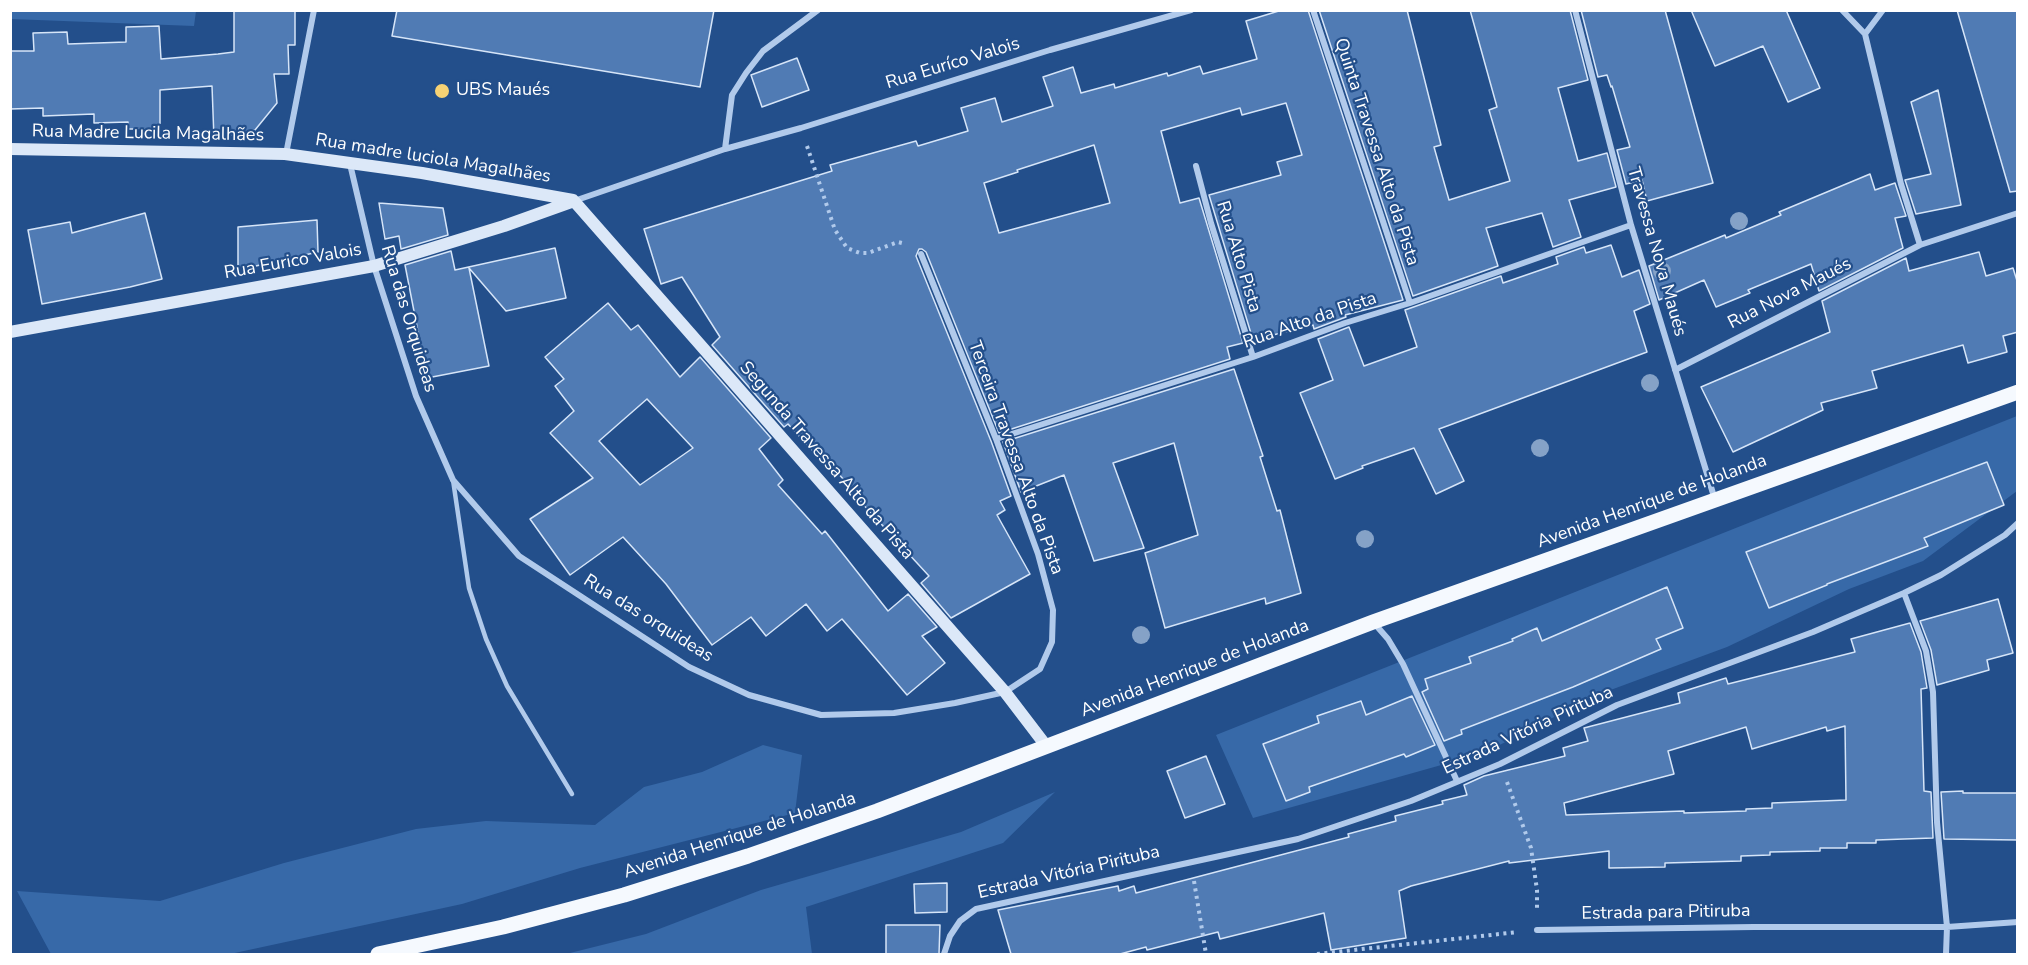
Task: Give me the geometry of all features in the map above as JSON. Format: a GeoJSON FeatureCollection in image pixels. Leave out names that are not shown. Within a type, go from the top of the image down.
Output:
{"type":"FeatureCollection","features":[{"type":"Feature","properties":{"kind":"main road","name":"Rua Madre Lucila Magalhães"},"geometry":{"type":"LineString","coordinates":[[10,149],[285,154]]}},
{"type":"Feature","properties":{"kind":"main road","name":"Rua madre luciola Magalhães"},"geometry":{"type":"LineString","coordinates":[[285,154],[422,173],[574,201]]}},
{"type":"Feature","properties":{"kind":"main road","name":"Rua Eurico Valois"},"geometry":{"type":"LineString","coordinates":[[10,332],[374,266],[504,226],[574,201]]}},
{"type":"Feature","properties":{"kind":"main road","name":"Segunda Travessa Alto da Pista"},"geometry":{"type":"LineString","coordinates":[[574,201],[1005,692],[1047,747]]}},
{"type":"Feature","properties":{"kind":"main road","name":"Avenida Henrique de Holanda"},"geometry":{"type":"LineString","coordinates":[[378,954],[503,927],[624,895],[748,856],[877,811],[1373,622],[2018,392]]}},
{"type":"Feature","properties":{"kind":"street"},"geometry":{"type":"LineString","coordinates":[[285,154],[314,10]]}},
{"type":"Feature","properties":{"kind":"street"},"geometry":{"type":"LineString","coordinates":[[725,149],[732,95],[746,73],[763,51],[818,10]]}},
{"type":"Feature","properties":{"kind":"street","name":"Rua Euríco Valois"},"geometry":{"type":"LineString","coordinates":[[574,201],[725,149],[801,128],[1050,50],[1191,10]]}},
{"type":"Feature","properties":{"kind":"street","name":"Quinta Travessa Alto da Pista"},"geometry":{"type":"LineString","coordinates":[[1313,10],[1410,303]]}},
{"type":"Feature","properties":{"kind":"street","name":"Travessa Nova Maués"},"geometry":{"type":"LineString","coordinates":[[1575,10],[1631,225],[1715,501]]}},
{"type":"Feature","properties":{"kind":"street"},"geometry":{"type":"LineString","coordinates":[[1842,10],[1865,34],[1901,184],[1920,245]]}},
{"type":"Feature","properties":{"kind":"street"},"geometry":{"type":"LineString","coordinates":[[1865,34],[1883,10]]}},
{"type":"Feature","properties":{"kind":"street","name":"Rua das Orquideas"},"geometry":{"type":"LineString","coordinates":[[350,163],[374,266],[416,396],[453,480]]}},
{"type":"Feature","properties":{"kind":"street","name":"Rua Alto Pista"},"geometry":{"type":"LineString","coordinates":[[1196,166],[1253,357]]}},
{"type":"Feature","properties":{"kind":"street","name":"Rua Nova Maués"},"geometry":{"type":"LineString","coordinates":[[1675,370],[1920,245],[2018,213]]}},
{"type":"Feature","properties":{"kind":"street","name":"Rua Alto da Pista"},"geometry":{"type":"LineString","coordinates":[[996,439],[1253,357],[1631,225]]}},
{"type":"Feature","properties":{"kind":"street","name":"Terceira Travessa Alto da Pista"},"geometry":{"type":"LineString","coordinates":[[921,254],[996,439],[1038,554],[1053,610],[1052,642],[1041,669],[1005,692]]}},
{"type":"Feature","properties":{"kind":"street","name":"Rua das orquideas"},"geometry":{"type":"LineString","coordinates":[[453,480],[519,556],[689,667],[749,695],[821,715],[894,713],[1005,692]]}},
{"type":"Feature","properties":{"kind":"street","name":"Estrada Vitória Pirituba"},"geometry":{"type":"LineString","coordinates":[[944,954],[950,936],[960,921],[976,909],[1298,839],[1411,801],[1500,764],[1617,705],[1813,632],[1904,594],[1941,575],[2005,535],[2018,523]]}},
{"type":"Feature","properties":{"kind":"street"},"geometry":{"type":"LineString","coordinates":[[1904,594],[1926,651],[1933,692],[1937,822],[1947,927],[1946,954]]}},
{"type":"Feature","properties":{"kind":"street"},"geometry":{"type":"LineString","coordinates":[[1373,622],[1388,639],[1403,664],[1457,781]]}},
{"type":"Feature","properties":{"kind":"street","name":"Estrada para Pitiruba"},"geometry":{"type":"LineString","coordinates":[[1537,930],[1947,927],[2018,922]]}},
{"type":"Feature","properties":{"kind":"lane"},"geometry":{"type":"LineString","coordinates":[[453,480],[470,588],[486,639],[507,686],[572,794]]}},
{"type":"Feature","properties":{"kind":"path"},"geometry":{"type":"LineString","coordinates":[[801,128],[835,230],[847,248],[860,253],[868,253],[898,242],[910,245],[921,254]]}},
{"type":"Feature","properties":{"kind":"path"},"geometry":{"type":"LineString","coordinates":[[1317,954],[1537,930],[1537,890],[1531,848],[1500,764]]}},
{"type":"Feature","properties":{"kind":"path"},"geometry":{"type":"LineString","coordinates":[[1191,861],[1206,954]]}},
{"type":"Feature","properties":{"kind":"shaded area"},"geometry":{"type":"Polygon","coordinates":[[[11,10],[196,11],[194,26],[11,19],[11,10]]]}},
{"type":"Feature","properties":{"kind":"shaded area"},"geometry":{"type":"Polygon","coordinates":[[[2017,416],[2017,491],[1923,561],[1849,589],[1727,647],[1597,695],[1484,753],[1253,818],[1216,735],[2017,416]]]}},
{"type":"Feature","properties":{"kind":"shaded area"},"geometry":{"type":"Polygon","coordinates":[[[763,745],[802,755],[795,813],[580,868],[462,904],[230,954],[51,954],[17,891],[160,901],[284,863],[416,829],[486,821],[595,825],[644,787],[702,772],[763,745]]]}},
{"type":"Feature","properties":{"kind":"shaded area"},"geometry":{"type":"Polygon","coordinates":[[[1055,792],[1003,843],[806,907],[812,954],[566,954],[646,934],[761,890],[961,832],[1055,792]]]}},
{"type":"Feature","properties":{"kind":"building"},"geometry":{"type":"Polygon","coordinates":[[[234,10],[295,10],[295,45],[288,45],[289,74],[274,74],[277,103],[255,130],[214,139],[212,86],[160,90],[160,129],[128,129],[128,122],[94,123],[94,114],[43,116],[43,108],[10,109],[10,51],[34,51],[33,33],[67,32],[68,44],[126,42],[126,27],[159,26],[161,59],[218,54],[234,52],[234,10]]]}},
{"type":"Feature","properties":{"kind":"building"},"geometry":{"type":"Polygon","coordinates":[[[397,10],[714,10],[700,87],[392,36],[397,10]]]}},
{"type":"Feature","properties":{"kind":"building"},"geometry":{"type":"Polygon","coordinates":[[[1282,10],[1308,10],[1403,300],[1345,315],[1346,317],[1314,329],[1313,325],[1253,340],[1209,195],[1281,175],[1277,162],[1302,155],[1286,103],[1242,115],[1240,108],[1161,131],[1180,203],[1199,198],[1243,343],[1227,347],[1230,359],[999,433],[926,252],[919,249],[916,256],[1011,496],[1000,501],[1005,510],[997,515],[1030,574],[951,618],[921,583],[929,576],[860,501],[862,499],[788,424],[784,427],[712,345],[720,337],[682,277],[661,284],[644,229],[832,171],[830,165],[916,141],[918,146],[968,131],[961,108],[995,98],[1002,122],[1053,106],[1043,77],[1073,67],[1081,93],[1114,84],[1115,88],[1167,73],[1168,76],[1200,66],[1203,74],[1257,59],[1246,21],[1282,10]],[[1094,145],[984,183],[999,233],[1110,203],[1094,145]]]}},
{"type":"Feature","properties":{"kind":"building"},"geometry":{"type":"Polygon","coordinates":[[[1319,10],[1407,10],[1441,145],[1434,147],[1449,200],[1510,181],[1489,110],[1497,107],[1470,10],[1570,10],[1588,80],[1558,88],[1578,161],[1607,153],[1616,187],[1569,200],[1581,237],[1553,247],[1542,213],[1486,228],[1498,266],[1413,296],[1319,10]]]}},
{"type":"Feature","properties":{"kind":"building"},"geometry":{"type":"Polygon","coordinates":[[[1581,10],[1665,10],[1713,183],[1647,201],[1642,180],[1626,184],[1617,150],[1630,147],[1607,75],[1598,77],[1581,10]]]}},
{"type":"Feature","properties":{"kind":"building"},"geometry":{"type":"Polygon","coordinates":[[[1691,10],[1786,10],[1820,88],[1788,102],[1763,46],[1715,66],[1691,10]]]}},
{"type":"Feature","properties":{"kind":"building"},"geometry":{"type":"Polygon","coordinates":[[[1957,10],[2018,10],[2018,191],[2010,192],[1957,10]]]}},
{"type":"Feature","properties":{"kind":"building"},"geometry":{"type":"Polygon","coordinates":[[[797,58],[809,90],[762,107],[751,75],[797,58]]]}},
{"type":"Feature","properties":{"kind":"building"},"geometry":{"type":"Polygon","coordinates":[[[1938,90],[1961,205],[1916,214],[1905,180],[1931,174],[1911,102],[1938,90]]]}},
{"type":"Feature","properties":{"kind":"building"},"geometry":{"type":"Polygon","coordinates":[[[1870,174],[1875,190],[1895,183],[1906,216],[1895,218],[1903,248],[1819,291],[1811,264],[1748,290],[1750,293],[1716,307],[1704,280],[1659,300],[1649,266],[1725,235],[1726,238],[1781,215],[1779,212],[1870,174]]]}},
{"type":"Feature","properties":{"kind":"building"},"geometry":{"type":"Polygon","coordinates":[[[379,203],[443,208],[448,235],[401,249],[399,236],[385,239],[379,203]]]}},
{"type":"Feature","properties":{"kind":"building"},"geometry":{"type":"Polygon","coordinates":[[[145,213],[162,279],[42,304],[28,230],[70,222],[72,233],[145,213]]]}},
{"type":"Feature","properties":{"kind":"building"},"geometry":{"type":"Polygon","coordinates":[[[317,220],[318,252],[238,270],[238,227],[317,220]]]}},
{"type":"Feature","properties":{"kind":"building"},"geometry":{"type":"Polygon","coordinates":[[[1611,245],[1622,277],[1639,270],[1650,304],[1634,311],[1647,352],[1439,429],[1464,481],[1436,494],[1414,448],[1362,466],[1363,468],[1335,479],[1300,393],[1333,380],[1318,339],[1349,327],[1364,366],[1417,347],[1405,310],[1501,276],[1503,283],[1558,264],[1556,257],[1584,247],[1586,253],[1611,245]]]}},
{"type":"Feature","properties":{"kind":"building"},"geometry":{"type":"Polygon","coordinates":[[[555,248],[566,298],[506,311],[469,268],[489,366],[427,378],[405,265],[451,251],[455,270],[555,248]]]}},
{"type":"Feature","properties":{"kind":"building"},"geometry":{"type":"Polygon","coordinates":[[[1979,252],[1986,276],[2013,268],[2018,284],[2018,332],[2003,336],[2007,352],[1968,363],[1963,345],[1872,371],[1877,388],[1821,403],[1823,410],[1733,452],[1701,387],[1830,332],[1822,301],[1906,258],[1909,271],[1979,252]]]}},
{"type":"Feature","properties":{"kind":"building"},"geometry":{"type":"Polygon","coordinates":[[[608,303],[631,330],[638,325],[680,377],[700,357],[771,438],[759,449],[783,480],[778,485],[822,534],[825,531],[888,611],[908,594],[937,627],[922,636],[945,663],[907,695],[842,619],[827,631],[806,604],[766,636],[751,617],[712,645],[666,584],[623,537],[570,575],[530,519],[593,478],[550,433],[574,411],[555,386],[564,379],[545,357],[608,303]],[[647,399],[599,441],[640,485],[693,448],[647,399]]]}},
{"type":"Feature","properties":{"kind":"building"},"geometry":{"type":"Polygon","coordinates":[[[1234,369],[1263,456],[1260,457],[1277,511],[1280,510],[1301,593],[1266,604],[1265,598],[1165,628],[1145,553],[1198,535],[1174,443],[1113,463],[1144,548],[1094,561],[1064,475],[1021,492],[1003,442],[1234,369]]]}},
{"type":"Feature","properties":{"kind":"building"},"geometry":{"type":"Polygon","coordinates":[[[1987,462],[2004,505],[1924,538],[1928,546],[1769,608],[1746,552],[1987,462]]]}},
{"type":"Feature","properties":{"kind":"building"},"geometry":{"type":"Polygon","coordinates":[[[1667,587],[1683,628],[1656,639],[1661,649],[1573,687],[1461,730],[1462,734],[1444,741],[1422,692],[1428,689],[1425,679],[1471,663],[1469,657],[1513,641],[1512,639],[1537,628],[1542,641],[1667,587]]]}},
{"type":"Feature","properties":{"kind":"building"},"geometry":{"type":"Polygon","coordinates":[[[1998,599],[2013,653],[1987,660],[1989,670],[1937,685],[1931,650],[1920,621],[1998,599]]]}},
{"type":"Feature","properties":{"kind":"building"},"geometry":{"type":"Polygon","coordinates":[[[1910,623],[1921,652],[1927,688],[1921,689],[1924,791],[1931,792],[1933,838],[1847,843],[1847,848],[1770,852],[1770,855],[1741,856],[1741,861],[1665,863],[1665,867],[1609,868],[1609,851],[1509,863],[1509,861],[1399,891],[1406,938],[1331,950],[1324,913],[1220,939],[1218,932],[1147,950],[1146,947],[1120,954],[1011,954],[998,910],[1118,886],[1119,891],[1134,886],[1136,893],[1349,837],[1348,834],[1396,821],[1395,816],[1443,804],[1442,801],[1467,795],[1464,785],[1484,776],[1565,756],[1563,748],[1588,741],[1584,728],[1680,703],[1678,693],[1726,678],[1728,684],[1855,652],[1851,639],[1910,623]],[[1845,726],[1827,731],[1826,727],[1752,749],[1746,727],[1668,751],[1674,774],[1564,803],[1566,815],[1746,811],[1746,809],[1772,808],[1772,803],[1846,800],[1845,726]]]}},
{"type":"Feature","properties":{"kind":"building"},"geometry":{"type":"Polygon","coordinates":[[[1412,696],[1435,745],[1406,757],[1404,754],[1309,787],[1310,792],[1286,801],[1263,744],[1319,723],[1317,716],[1361,701],[1366,715],[1412,696]]]}},
{"type":"Feature","properties":{"kind":"building"},"geometry":{"type":"Polygon","coordinates":[[[1206,756],[1225,804],[1185,818],[1167,771],[1206,756]]]}},
{"type":"Feature","properties":{"kind":"building"},"geometry":{"type":"Polygon","coordinates":[[[1963,791],[1963,793],[2018,793],[2018,840],[1944,839],[1941,792],[1963,791]]]}},
{"type":"Feature","properties":{"kind":"building"},"geometry":{"type":"Polygon","coordinates":[[[947,883],[947,912],[915,913],[914,884],[947,883]]]}},
{"type":"Feature","properties":{"kind":"building"},"geometry":{"type":"Polygon","coordinates":[[[886,925],[940,925],[939,954],[886,954],[886,925]]]}},
{"type":"Feature","properties":{"kind":"place","name":"UBS Maués"},"geometry":{"type":"Point","coordinates":[442,91]}}]}
